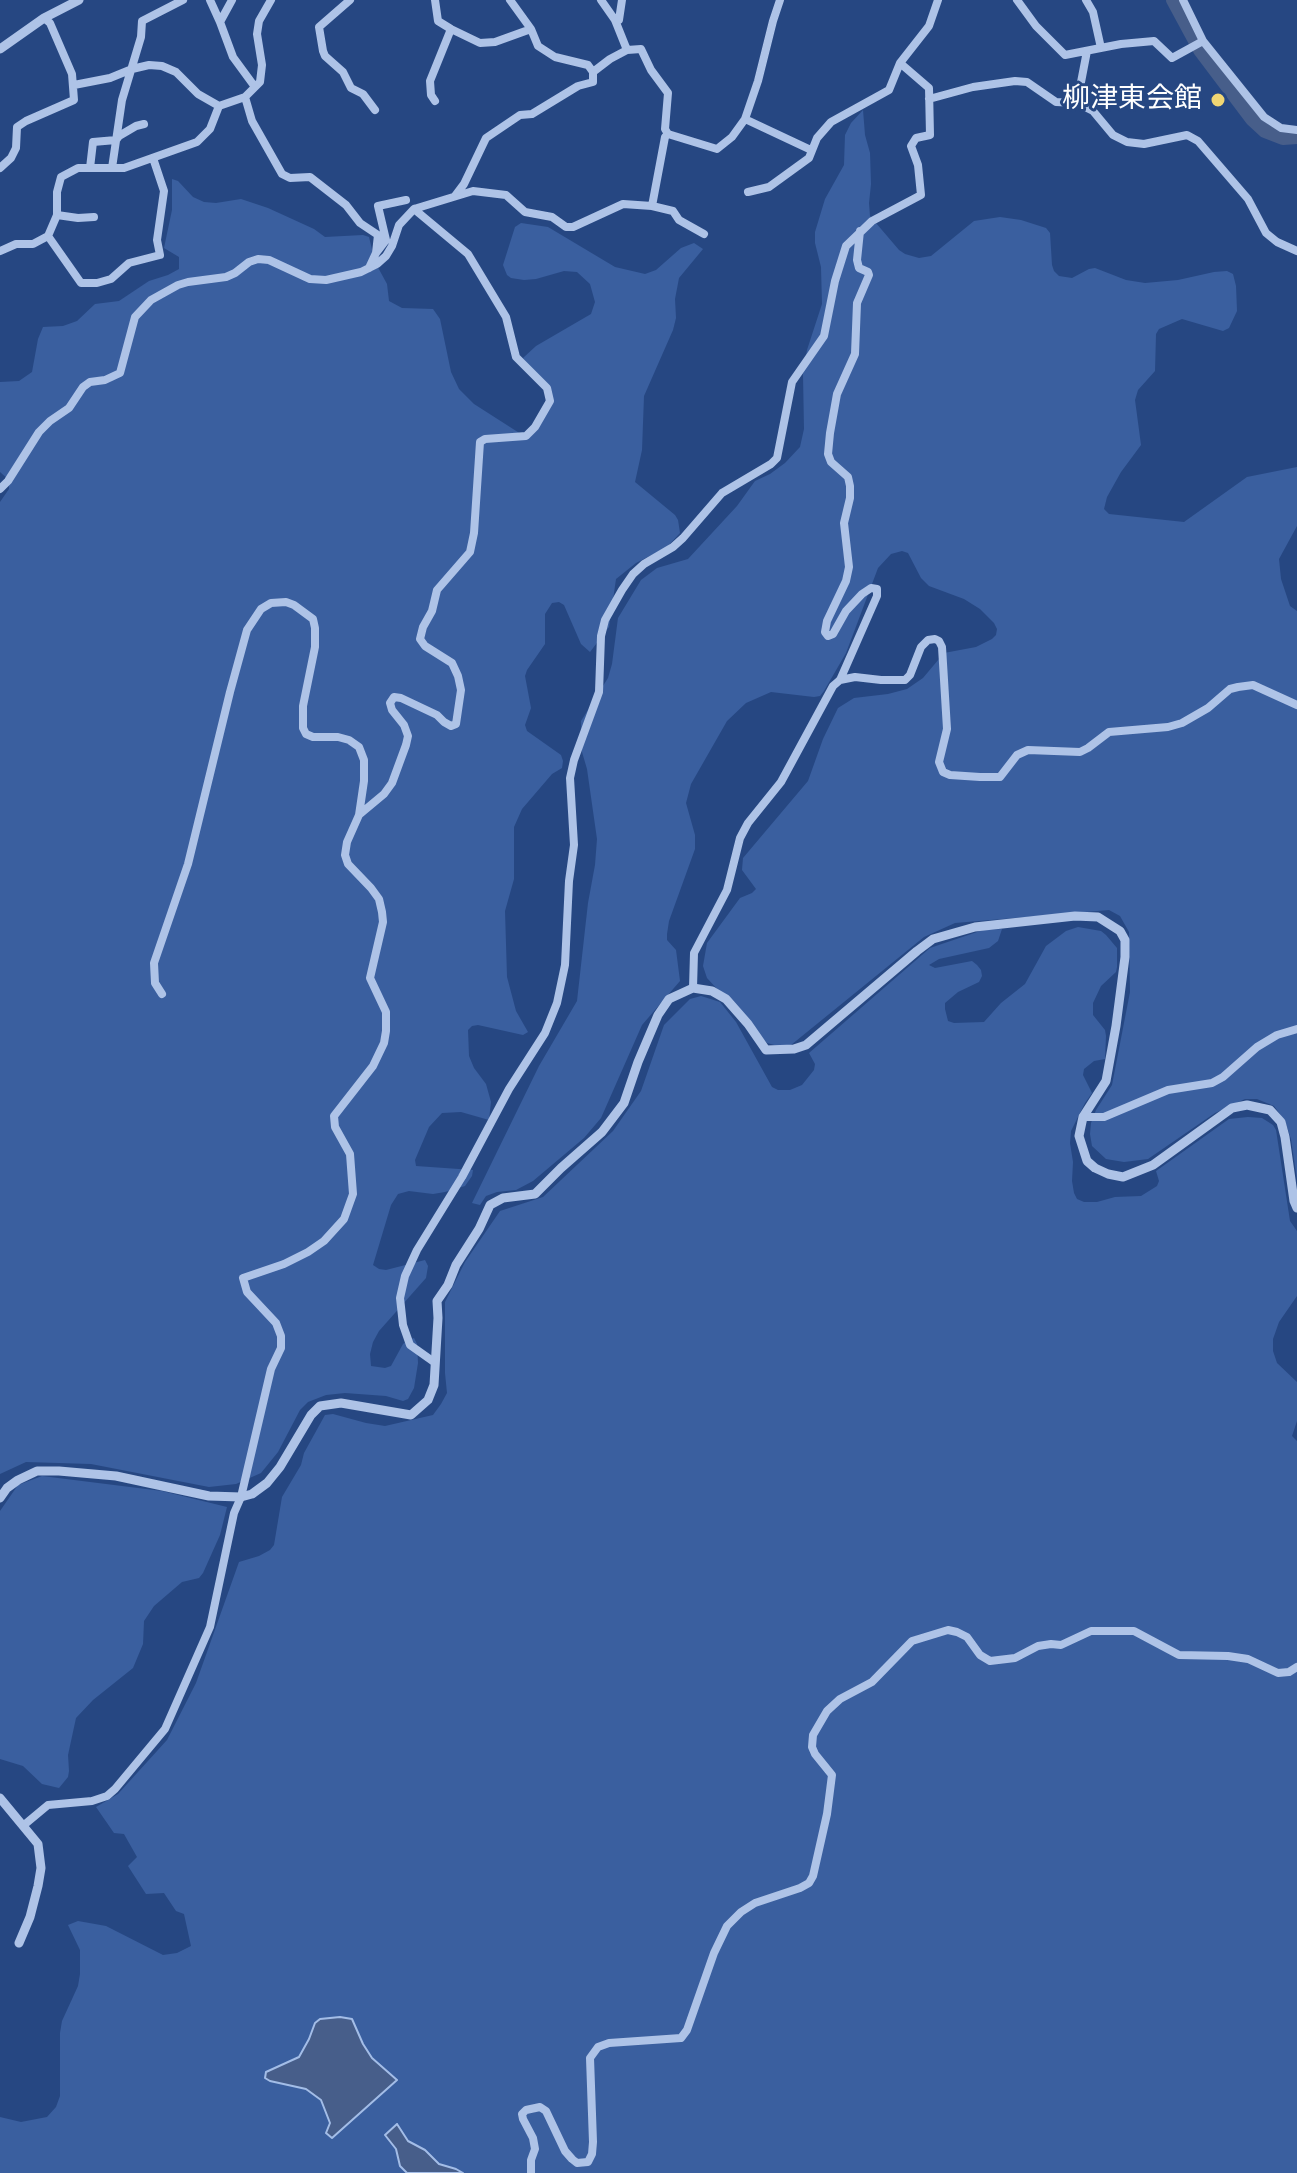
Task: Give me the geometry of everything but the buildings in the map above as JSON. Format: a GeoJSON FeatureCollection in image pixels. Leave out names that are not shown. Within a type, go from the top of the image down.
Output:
{"type":"FeatureCollection","features":[{"type":"Feature","properties":{"kind":"street"},"geometry":{"type":"LineString","coordinates":[[0,49],[44,18],[79,0]]}},
{"type":"Feature","properties":{"kind":"street"},"geometry":{"type":"LineString","coordinates":[[112,168],[122,100],[141,37],[142,21],[183,0]]}},
{"type":"Feature","properties":{"kind":"street"},"geometry":{"type":"LineString","coordinates":[[210,0],[233,57],[255,87]]}},
{"type":"Feature","properties":{"kind":"street"},"geometry":{"type":"LineString","coordinates":[[220,22],[232,0]]}},
{"type":"Feature","properties":{"kind":"street"},"geometry":{"type":"LineString","coordinates":[[74,85],[110,78],[149,65],[176,72],[198,94],[219,106],[245,97],[260,82],[259,21],[271,0]]}},
{"type":"Feature","properties":{"kind":"street"},"geometry":{"type":"LineString","coordinates":[[350,0],[319,27],[323,51],[343,72],[351,88],[363,94],[375,110]]}},
{"type":"Feature","properties":{"kind":"street"},"geometry":{"type":"LineString","coordinates":[[435,0],[438,21],[480,43],[495,42],[531,29]]}},
{"type":"Feature","properties":{"kind":"street"},"geometry":{"type":"LineString","coordinates":[[454,197],[464,184],[486,138],[520,115],[532,114],[578,86],[593,82],[593,72],[588,65],[555,57],[538,46],[531,29],[510,0]]}},
{"type":"Feature","properties":{"kind":"street"},"geometry":{"type":"LineString","coordinates":[[601,0],[615,20],[627,50]]}},
{"type":"Feature","properties":{"kind":"street"},"geometry":{"type":"LineString","coordinates":[[615,20],[619,20],[622,0]]}},
{"type":"Feature","properties":{"kind":"street"},"geometry":{"type":"LineString","coordinates":[[593,72],[627,50],[641,49],[651,70],[668,93],[665,129],[668,134],[717,149],[732,137],[745,119],[780,0]]}},
{"type":"Feature","properties":{"kind":"street"},"geometry":{"type":"LineString","coordinates":[[748,192],[769,187],[809,158],[817,138],[831,122],[889,90],[900,63],[929,26],[938,0]]}},
{"type":"Feature","properties":{"kind":"street"},"geometry":{"type":"LineString","coordinates":[[1017,0],[1036,26],[1065,55],[1154,41],[1172,58],[1203,41]]}},
{"type":"Feature","properties":{"kind":"street"},"geometry":{"type":"LineString","coordinates":[[1086,0],[1093,12],[1101,48]]}},
{"type":"Feature","properties":{"kind":"street"},"geometry":{"type":"LineString","coordinates":[[1184,0],[1203,41],[1264,117],[1281,128],[1297,130]]}},
{"type":"Feature","properties":{"kind":"street"},"geometry":{"type":"LineString","coordinates":[[0,168],[16,148],[17,127],[74,100],[72,74],[50,23],[44,18]]}},
{"type":"Feature","properties":{"kind":"street"},"geometry":{"type":"LineString","coordinates":[[435,101],[431,95],[430,81],[451,29]]}},
{"type":"Feature","properties":{"kind":"street"},"geometry":{"type":"LineString","coordinates":[[1077,103],[1087,51]]}},
{"type":"Feature","properties":{"kind":"street"},"geometry":{"type":"LineString","coordinates":[[434,1362],[410,1345],[403,1325],[400,1298],[405,1276],[509,1089],[545,1033],[557,1003],[565,965],[574,845],[570,778],[599,692],[601,636],[605,620],[633,574],[683,538],[722,493],[777,458],[792,382],[824,336],[846,246],[872,221],[921,195],[918,165],[911,146],[916,138],[930,135],[929,88],[900,63]]}},
{"type":"Feature","properties":{"kind":"street"},"geometry":{"type":"LineString","coordinates":[[929,99],[973,87],[1027,82],[1056,102],[1077,103],[1093,111],[1113,135],[1127,142],[1144,144],[1187,135],[1198,141],[1248,199],[1266,233],[1297,251]]}},
{"type":"Feature","properties":{"kind":"street"},"geometry":{"type":"LineString","coordinates":[[245,97],[252,121],[282,174],[290,178],[310,177],[346,205],[360,223],[378,235],[376,253]]}},
{"type":"Feature","properties":{"kind":"street"},"geometry":{"type":"LineString","coordinates":[[0,251],[16,244],[33,244],[48,236],[57,215],[57,192],[61,177],[78,168],[124,168],[197,142],[210,129],[219,106]]}},
{"type":"Feature","properties":{"kind":"street"},"geometry":{"type":"LineString","coordinates":[[745,119],[811,150]]}},
{"type":"Feature","properties":{"kind":"street"},"geometry":{"type":"LineString","coordinates":[[90,168],[93,142],[116,140],[144,124]]}},
{"type":"Feature","properties":{"kind":"street"},"geometry":{"type":"LineString","coordinates":[[652,206],[668,134]]}},
{"type":"Feature","properties":{"kind":"street"},"geometry":{"type":"LineString","coordinates":[[48,236],[81,283],[111,279],[129,263],[160,255],[157,240],[164,191],[153,158]]}},
{"type":"Feature","properties":{"kind":"street"},"geometry":{"type":"LineString","coordinates":[[0,489],[39,432],[69,408],[83,387],[120,373],[135,317],[151,300],[188,282],[226,277],[258,259],[269,260],[310,279],[326,280],[361,272],[386,256],[399,225],[414,209],[473,191],[506,195],[525,212],[552,217],[566,227],[573,227],[623,204],[673,211],[679,220],[704,234]]}},
{"type":"Feature","properties":{"kind":"street"},"geometry":{"type":"LineString","coordinates":[[368,269],[386,240],[378,206],[406,200]]}},
{"type":"Feature","properties":{"kind":"street"},"geometry":{"type":"LineString","coordinates":[[359,815],[392,783],[406,745],[408,736],[404,725],[390,703],[394,697],[437,715],[451,726],[456,724],[461,690],[458,676],[452,663],[425,646],[420,639],[423,627],[432,611],[437,590],[470,552],[480,442],[526,436],[550,401],[547,388],[516,357],[506,317],[468,254],[414,209]]}},
{"type":"Feature","properties":{"kind":"street"},"geometry":{"type":"LineString","coordinates":[[57,215],[94,217]]}},
{"type":"Feature","properties":{"kind":"street"},"geometry":{"type":"LineString","coordinates":[[693,988],[694,953],[727,890],[740,838],[748,823],[781,782],[833,686],[840,680],[877,596],[877,589],[871,588],[862,594],[846,611],[833,634],[828,636],[825,632],[827,621],[846,581],[849,567],[844,523],[850,486],[848,477],[831,462],[828,454],[837,394],[855,354],[857,303],[869,275],[859,268],[857,260],[860,231]]}},
{"type":"Feature","properties":{"kind":"street"},"geometry":{"type":"LineString","coordinates":[[24,1825],[48,1805],[92,1801],[107,1796],[165,1729],[210,1627],[234,1513],[241,1497],[271,1369],[281,1348],[276,1323],[247,1292],[243,1278],[284,1264],[324,1241],[344,1219],[353,1194],[350,1154],[335,1127],[334,1116],[373,1066],[384,1043],[386,1012],[370,978],[383,922],[382,912],[379,899],[348,864],[345,855],[347,842],[359,815],[364,760],[359,747],[349,740],[313,737],[306,734],[303,728],[303,706],[315,647],[313,619],[286,602],[271,603],[261,609],[247,630],[188,864],[154,963],[155,983],[162,994]]}},
{"type":"Feature","properties":{"kind":"street"},"geometry":{"type":"LineString","coordinates":[[840,680],[855,677],[905,680],[921,647],[928,640],[939,641],[942,647],[947,729],[939,762],[943,772],[950,775],[980,777],[1000,777],[1017,755],[1028,750],[1080,752],[1109,732],[1182,723],[1208,708],[1230,689],[1238,687],[1253,685],[1297,705]]}},
{"type":"Feature","properties":{"kind":"street"},"geometry":{"type":"LineString","coordinates":[[0,1498],[7,1488],[37,1471],[116,1476],[209,1496],[241,1497],[252,1494],[267,1483],[320,1406],[341,1403],[411,1415],[428,1400],[434,1385],[437,1301],[490,1205],[503,1198],[535,1194],[602,1132],[624,1103],[658,1015],[669,999],[693,988],[712,991],[726,999],[766,1050],[794,1049],[806,1045],[933,939],[975,927],[1075,916],[1098,917],[1120,931],[1125,940],[1125,957],[1106,1081],[1083,1117],[1079,1136],[1087,1161],[1108,1174],[1123,1177],[1153,1165],[1232,1108],[1247,1105],[1270,1110],[1281,1122],[1297,1208]]}},
{"type":"Feature","properties":{"kind":"street"},"geometry":{"type":"LineString","coordinates":[[1083,1117],[1104,1117],[1168,1090],[1212,1083],[1257,1047],[1277,1035],[1297,1029]]}},
{"type":"Feature","properties":{"kind":"street"},"geometry":{"type":"LineString","coordinates":[[531,2173],[535,2149],[522,2114],[540,2107],[546,2111],[565,2151],[577,2163],[588,2162],[593,2142],[590,2058],[598,2047],[609,2043],[681,2038],[687,2030],[714,1953],[727,1926],[755,1903],[809,1883],[817,1860],[832,1775],[815,1754],[813,1735],[827,1711],[840,1699],[872,1682],[912,1641],[948,1630],[957,1632],[967,1637],[980,1655],[990,1661],[1015,1658],[1038,1646],[1061,1645],[1091,1631],[1134,1631],[1179,1655],[1248,1659],[1278,1673],[1297,1667]]}},
{"type":"Feature","properties":{"kind":"street"},"geometry":{"type":"LineString","coordinates":[[0,1798],[38,1844],[41,1868],[30,1917],[19,1943]]}},
{"type":"Feature","properties":{"kind":"shaded area"},"geometry":{"type":"Polygon","coordinates":[[[863,110],[870,153],[870,216],[905,254],[919,258],[931,256],[974,221],[1000,217],[1046,228],[1050,233],[1052,265],[1059,276],[1072,278],[1095,268],[1126,280],[1145,283],[1214,272],[1233,274],[1237,311],[1229,328],[1223,331],[1182,319],[1159,329],[1156,334],[1155,371],[1138,390],[1135,400],[1141,445],[1121,472],[1104,509],[1109,514],[1184,522],[1247,477],[1297,467],[1297,526],[1279,559],[1281,579],[1290,606],[1297,611],[1297,1179],[1285,1121],[1274,1106],[1257,1099],[1245,1099],[1215,1113],[1148,1159],[1124,1162],[1106,1159],[1092,1146],[1091,1123],[1112,1085],[1130,992],[1129,932],[1120,916],[1109,910],[955,923],[924,937],[791,1045],[767,1043],[707,978],[703,966],[707,943],[740,898],[756,889],[742,870],[743,858],[808,781],[838,708],[854,698],[907,689],[923,678],[944,653],[976,647],[996,635],[994,623],[980,609],[964,599],[929,586],[921,578],[908,553],[902,551],[891,554],[878,568],[846,653],[820,696],[771,692],[746,703],[727,721],[691,784],[686,803],[695,835],[695,849],[667,934],[667,940],[676,950],[680,981],[642,1025],[601,1118],[584,1138],[533,1181],[516,1190],[486,1196],[480,1205],[472,1203],[539,1066],[577,1001],[597,839],[582,752],[581,721],[608,678],[618,618],[641,580],[657,568],[688,559],[737,506],[755,481],[785,463],[800,447],[804,429],[803,374],[807,350],[822,304],[821,267],[815,232],[825,199],[844,165],[845,135],[863,110]]]}},
{"type":"Feature","properties":{"kind":"shaded area"},"geometry":{"type":"Polygon","coordinates":[[[172,179],[204,202],[241,199],[268,208],[325,237],[369,237],[375,262],[387,284],[389,301],[402,308],[433,309],[440,319],[451,372],[459,389],[474,404],[524,436],[539,425],[548,392],[523,358],[536,346],[591,314],[595,302],[590,284],[577,272],[564,271],[524,280],[507,275],[503,265],[515,227],[521,223],[548,227],[615,267],[645,274],[656,270],[681,248],[694,243],[703,249],[679,278],[673,330],[644,396],[642,450],[635,482],[675,515],[680,533],[667,547],[636,563],[616,579],[609,627],[590,652],[581,644],[564,605],[552,603],[545,614],[545,644],[525,676],[531,708],[525,725],[527,731],[561,755],[563,761],[562,768],[552,774],[522,809],[514,827],[514,879],[505,911],[507,977],[516,1011],[528,1032],[523,1035],[478,1025],[468,1030],[469,1056],[486,1084],[491,1102],[489,1120],[461,1112],[442,1113],[429,1127],[415,1160],[416,1166],[473,1170],[472,1176],[465,1186],[445,1192],[409,1191],[398,1194],[391,1205],[373,1265],[386,1270],[425,1260],[428,1266],[426,1278],[379,1331],[370,1354],[371,1366],[391,1366],[403,1344],[414,1338],[418,1363],[414,1388],[408,1399],[403,1401],[386,1396],[345,1393],[326,1395],[308,1402],[300,1410],[278,1452],[261,1473],[236,1484],[209,1487],[91,1464],[26,1462],[0,1474],[0,502],[9,489],[9,480],[0,472],[0,382],[19,381],[32,372],[43,327],[63,326],[77,321],[95,304],[119,301],[149,281],[179,269],[179,257],[164,248],[172,210],[172,179]]]}},
{"type":"Feature","properties":{"kind":"shaded area"},"geometry":{"type":"Polygon","coordinates":[[[1078,927],[1101,931],[1117,948],[1116,972],[1101,986],[1093,1003],[1093,1015],[1105,1030],[1105,1059],[1094,1061],[1084,1069],[1083,1075],[1092,1093],[1071,1131],[1072,1181],[1077,1199],[1097,1202],[1115,1197],[1141,1196],[1157,1186],[1156,1171],[1229,1119],[1262,1118],[1276,1130],[1290,1221],[1297,1231],[1297,1296],[1279,1322],[1273,1339],[1273,1351],[1277,1363],[1297,1382],[1297,1421],[1292,1436],[1297,1441],[1297,2173],[463,2173],[438,2164],[425,2150],[408,2141],[385,2135],[396,2149],[400,2166],[407,2173],[0,2173],[0,2117],[21,2122],[47,2117],[60,2096],[60,2033],[80,1974],[80,1950],[68,1925],[78,1921],[106,1926],[163,1955],[191,1946],[184,1914],[176,1911],[164,1893],[146,1894],[128,1866],[137,1857],[124,1834],[114,1833],[96,1807],[118,1794],[167,1740],[196,1683],[239,1562],[259,1556],[274,1545],[282,1497],[325,1415],[333,1414],[385,1426],[433,1415],[441,1404],[447,1393],[445,1302],[465,1262],[500,1211],[543,1197],[613,1131],[641,1091],[664,1025],[690,999],[701,996],[720,1002],[736,1022],[772,1087],[790,1090],[802,1085],[814,1070],[815,1064],[809,1053],[930,948],[983,930],[1002,929],[998,941],[989,948],[939,959],[929,965],[935,968],[972,961],[977,965],[982,976],[979,982],[958,992],[945,1003],[945,1009],[948,1021],[954,1023],[984,1022],[1025,984],[1046,946],[1066,931],[1078,927]],[[340,2017],[315,2022],[299,2057],[266,2072],[265,2078],[270,2081],[306,2089],[321,2101],[330,2123],[372,2058],[352,2019],[340,2017]]]}},
{"type":"Feature","properties":{"kind":"shaded area"},"geometry":{"type":"Polygon","coordinates":[[[42,1476],[162,1491],[227,1507],[220,1535],[203,1573],[199,1578],[182,1582],[154,1606],[144,1621],[143,1644],[133,1668],[76,1718],[68,1755],[68,1777],[59,1788],[42,1784],[23,1766],[0,1759],[0,1511],[18,1485],[42,1476]]]}},
{"type":"Feature","properties":{"kind":"shaded area"},"geometry":{"type":"Polygon","coordinates":[[[320,2019],[352,2019],[372,2058],[397,2080],[332,2138],[326,2133],[330,2123],[321,2100],[306,2089],[265,2078],[266,2072],[299,2057],[315,2023],[320,2019]]]}},
{"type":"Feature","properties":{"kind":"shaded area"},"geometry":{"type":"Polygon","coordinates":[[[397,2124],[408,2141],[425,2150],[439,2164],[463,2173],[407,2173],[400,2166],[396,2149],[385,2135],[397,2124]]]}},
{"type":"Feature","properties":{"kind":"waterway"},"geometry":{"type":"LineString","coordinates":[[1173,0],[1200,50],[1252,119],[1265,131],[1283,138],[1297,137]]}},
{"type":"Feature","properties":{"kind":"place","name":"柳津東会館"},"geometry":{"type":"Point","coordinates":[1218,100]}}]}
